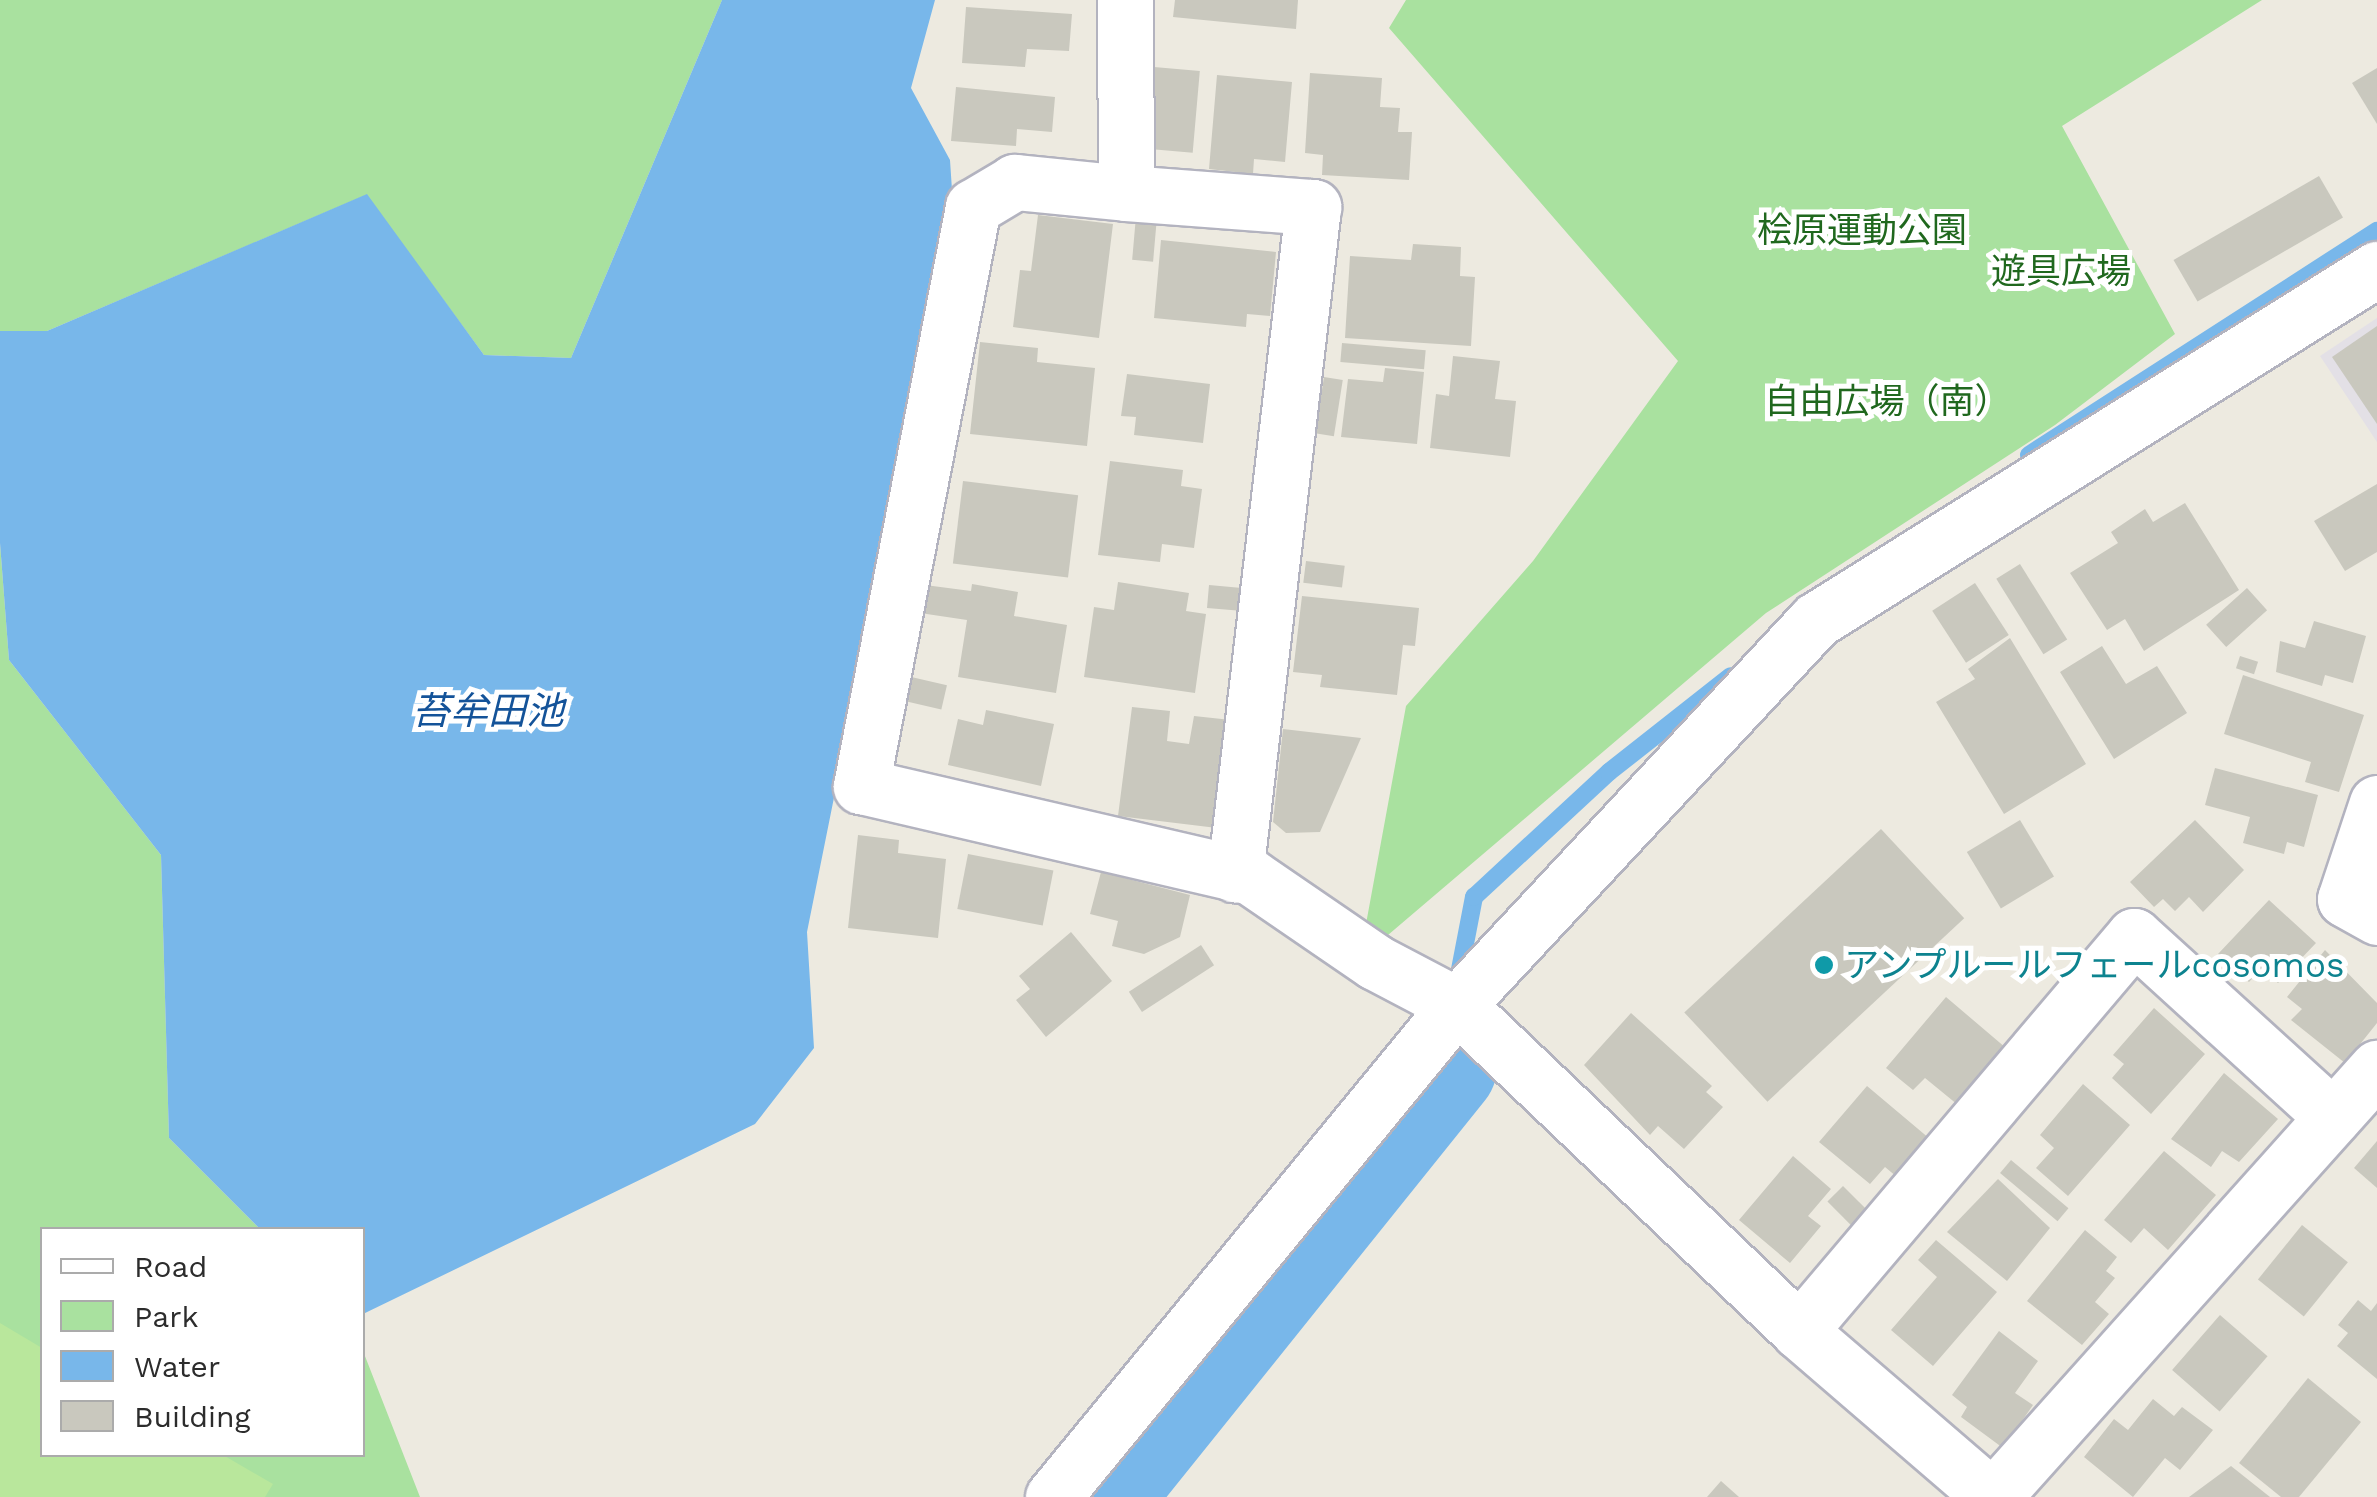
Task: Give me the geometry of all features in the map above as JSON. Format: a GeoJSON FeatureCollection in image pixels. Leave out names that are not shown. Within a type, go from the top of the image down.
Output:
{"type":"FeatureCollection","features":[{"type":"Feature","properties":{"kind":"street"},"geometry":{"type":"LineString","coordinates":[[1125,0],[1126,192]]}},
{"type":"Feature","properties":{"kind":"street"},"geometry":{"type":"LineString","coordinates":[[1235,874],[1313,207],[1015,182],[974,206],[860,786],[1235,874],[1251,877],[1375,962],[1457,1006],[1799,1331],[1992,1497],[2377,1068]]}},
{"type":"Feature","properties":{"kind":"street"},"geometry":{"type":"LineString","coordinates":[[1053,1497],[1457,1006],[1816,620],[2377,269]]}},
{"type":"Feature","properties":{"kind":"street"},"geometry":{"type":"LineString","coordinates":[[2377,803],[2345,899],[2377,916]]}},
{"type":"Feature","properties":{"kind":"street"},"geometry":{"type":"LineString","coordinates":[[1799,1331],[2134,936],[2333,1117]]}},
{"type":"Feature","properties":{"kind":"shaded area"},"geometry":{"type":"Polygon","coordinates":[[[2377,318],[2377,442],[2320,356],[2377,318]]]}},
{"type":"Feature","properties":{"kind":"green space"},"geometry":{"type":"Polygon","coordinates":[[[0,0],[722,0],[571,358],[484,355],[366,195],[47,331],[0,331],[0,0]]]}},
{"type":"Feature","properties":{"kind":"green space","name":"桧原運動公園"},"geometry":{"type":"Polygon","coordinates":[[[1406,0],[2262,0],[2062,126],[2175,334],[2055,425],[1766,613],[1388,935],[1366,924],[1406,706],[1533,561],[1678,361],[1389,28],[1406,0]]]}},
{"type":"Feature","properties":{"kind":"green space"},"geometry":{"type":"Polygon","coordinates":[[[0,543],[9,660],[161,855],[169,1138],[258,1227],[40,1227],[40,1457],[365,1457],[365,1356],[420,1497],[0,1497],[0,543]]]}},
{"type":"Feature","properties":{"kind":"green space"},"geometry":{"type":"Polygon","coordinates":[[[0,1323],[40,1347],[40,1457],[226,1457],[273,1484],[265,1497],[0,1497],[0,1323]]]}},
{"type":"Feature","properties":{"kind":"water","name":"苔牟田池"},"geometry":{"type":"Polygon","coordinates":[[[722,0],[935,0],[911,88],[950,160],[953,205],[807,932],[814,1048],[755,1124],[365,1313],[365,1227],[258,1227],[169,1138],[161,855],[9,660],[0,543],[0,331],[47,331],[367,194],[484,355],[571,358],[722,0]]]}},
{"type":"Feature","properties":{"kind":"building"},"geometry":{"type":"Polygon","coordinates":[[[1175,0],[1298,0],[1296,29],[1173,17],[1175,0]]]}},
{"type":"Feature","properties":{"kind":"building"},"geometry":{"type":"Polygon","coordinates":[[[966,7],[1072,14],[1069,51],[1027,49],[1025,67],[962,63],[966,7]]]}},
{"type":"Feature","properties":{"kind":"building"},"geometry":{"type":"Polygon","coordinates":[[[1154,67],[1200,71],[1193,153],[1147,149],[1154,67]]]}},
{"type":"Feature","properties":{"kind":"building"},"geometry":{"type":"Polygon","coordinates":[[[2377,68],[2377,124],[2352,83],[2377,68]]]}},
{"type":"Feature","properties":{"kind":"building"},"geometry":{"type":"Polygon","coordinates":[[[1310,73],[1382,78],[1380,107],[1400,108],[1398,132],[1412,132],[1409,180],[1322,175],[1323,155],[1305,153],[1310,73]]]}},
{"type":"Feature","properties":{"kind":"building"},"geometry":{"type":"Polygon","coordinates":[[[1217,75],[1292,82],[1285,162],[1254,159],[1253,174],[1209,169],[1217,75]]]}},
{"type":"Feature","properties":{"kind":"building"},"geometry":{"type":"Polygon","coordinates":[[[956,87],[1055,97],[1052,132],[1017,129],[1016,146],[951,141],[956,87]]]}},
{"type":"Feature","properties":{"kind":"building"},"geometry":{"type":"Polygon","coordinates":[[[2319,176],[2343,218],[2198,302],[2174,260],[2319,176]]]}},
{"type":"Feature","properties":{"kind":"building"},"geometry":{"type":"Polygon","coordinates":[[[1038,215],[1113,224],[1099,338],[1013,327],[1020,270],[1031,271],[1038,215]]]}},
{"type":"Feature","properties":{"kind":"building"},"geometry":{"type":"Polygon","coordinates":[[[1136,216],[1157,218],[1153,262],[1132,260],[1136,216]]]}},
{"type":"Feature","properties":{"kind":"building"},"geometry":{"type":"Polygon","coordinates":[[[1161,240],[1276,252],[1270,316],[1247,314],[1246,327],[1154,318],[1161,240]]]}},
{"type":"Feature","properties":{"kind":"building"},"geometry":{"type":"Polygon","coordinates":[[[1413,244],[1461,247],[1460,276],[1475,277],[1471,346],[1345,338],[1350,256],[1411,260],[1413,244]]]}},
{"type":"Feature","properties":{"kind":"building"},"geometry":{"type":"Polygon","coordinates":[[[2377,326],[2377,424],[2332,357],[2377,326]]]}},
{"type":"Feature","properties":{"kind":"building"},"geometry":{"type":"Polygon","coordinates":[[[980,342],[1038,348],[1037,362],[1095,368],[1087,446],[970,434],[980,342]]]}},
{"type":"Feature","properties":{"kind":"building"},"geometry":{"type":"Polygon","coordinates":[[[1342,343],[1426,350],[1424,369],[1340,362],[1342,343]]]}},
{"type":"Feature","properties":{"kind":"building"},"geometry":{"type":"Polygon","coordinates":[[[1453,356],[1500,361],[1495,399],[1516,401],[1510,457],[1430,448],[1436,394],[1449,396],[1453,356]]]}},
{"type":"Feature","properties":{"kind":"building"},"geometry":{"type":"Polygon","coordinates":[[[1385,368],[1424,372],[1417,444],[1341,437],[1348,379],[1383,382],[1385,368]]]}},
{"type":"Feature","properties":{"kind":"building"},"geometry":{"type":"Polygon","coordinates":[[[1127,374],[1210,384],[1203,443],[1134,435],[1136,417],[1121,416],[1127,374]]]}},
{"type":"Feature","properties":{"kind":"building"},"geometry":{"type":"Polygon","coordinates":[[[1324,377],[1343,380],[1334,436],[1315,433],[1324,377]]]}},
{"type":"Feature","properties":{"kind":"building"},"geometry":{"type":"Polygon","coordinates":[[[1110,461],[1183,470],[1181,486],[1202,489],[1194,548],[1162,544],[1160,562],[1098,555],[1110,461]]]}},
{"type":"Feature","properties":{"kind":"building"},"geometry":{"type":"Polygon","coordinates":[[[963,481],[1078,495],[1068,578],[953,563],[963,481]]]}},
{"type":"Feature","properties":{"kind":"building"},"geometry":{"type":"Polygon","coordinates":[[[2377,484],[2377,552],[2345,571],[2314,521],[2377,484]]]}},
{"type":"Feature","properties":{"kind":"building"},"geometry":{"type":"Polygon","coordinates":[[[2185,503],[2239,590],[2144,651],[2125,619],[2107,630],[2070,573],[2118,543],[2111,532],[2145,509],[2153,522],[2185,503]]]}},
{"type":"Feature","properties":{"kind":"building"},"geometry":{"type":"Polygon","coordinates":[[[1306,561],[1345,566],[1342,588],[1303,583],[1306,561]]]}},
{"type":"Feature","properties":{"kind":"building"},"geometry":{"type":"Polygon","coordinates":[[[2020,564],[2067,639],[2043,654],[1996,579],[2020,564]]]}},
{"type":"Feature","properties":{"kind":"building"},"geometry":{"type":"Polygon","coordinates":[[[1118,582],[1189,593],[1186,611],[1206,614],[1195,693],[1084,677],[1094,607],[1114,610],[1118,582]]]}},
{"type":"Feature","properties":{"kind":"building"},"geometry":{"type":"Polygon","coordinates":[[[1975,583],[2009,635],[1966,663],[1932,611],[1975,583]]]}},
{"type":"Feature","properties":{"kind":"building"},"geometry":{"type":"Polygon","coordinates":[[[972,584],[1018,592],[1014,616],[1067,625],[1056,693],[958,677],[967,620],[920,613],[925,585],[971,591],[972,584]]]}},
{"type":"Feature","properties":{"kind":"building"},"geometry":{"type":"Polygon","coordinates":[[[1209,585],[1242,588],[1240,611],[1207,608],[1209,585]]]}},
{"type":"Feature","properties":{"kind":"building"},"geometry":{"type":"Polygon","coordinates":[[[2247,588],[2267,610],[2226,647],[2206,625],[2247,588]]]}},
{"type":"Feature","properties":{"kind":"building"},"geometry":{"type":"Polygon","coordinates":[[[1302,596],[1419,608],[1415,646],[1403,645],[1397,695],[1320,687],[1322,675],[1293,672],[1302,596]]]}},
{"type":"Feature","properties":{"kind":"building"},"geometry":{"type":"Polygon","coordinates":[[[2314,621],[2366,636],[2353,683],[2325,675],[2322,686],[2276,672],[2280,641],[2305,648],[2314,621]]]}},
{"type":"Feature","properties":{"kind":"building"},"geometry":{"type":"Polygon","coordinates":[[[2010,638],[2086,764],[2004,814],[1936,702],[1975,679],[1968,669],[2010,638]]]}},
{"type":"Feature","properties":{"kind":"building"},"geometry":{"type":"Polygon","coordinates":[[[2102,646],[2126,684],[2157,666],[2187,713],[2114,759],[2060,672],[2102,646]]]}},
{"type":"Feature","properties":{"kind":"building"},"geometry":{"type":"Polygon","coordinates":[[[2240,656],[2258,662],[2254,674],[2236,668],[2240,656]]]}},
{"type":"Feature","properties":{"kind":"building"},"geometry":{"type":"Polygon","coordinates":[[[2243,675],[2364,715],[2339,792],[2305,782],[2311,762],[2224,734],[2243,675]]]}},
{"type":"Feature","properties":{"kind":"building"},"geometry":{"type":"Polygon","coordinates":[[[907,676],[947,685],[941,710],[901,700],[907,676]]]}},
{"type":"Feature","properties":{"kind":"building"},"geometry":{"type":"Polygon","coordinates":[[[1132,707],[1170,711],[1167,741],[1189,744],[1194,716],[1231,720],[1217,828],[1118,816],[1132,707]]]}},
{"type":"Feature","properties":{"kind":"building"},"geometry":{"type":"Polygon","coordinates":[[[986,710],[1054,724],[1041,786],[948,765],[958,719],[983,725],[986,710]]]}},
{"type":"Feature","properties":{"kind":"building"},"geometry":{"type":"Polygon","coordinates":[[[1283,729],[1361,738],[1320,832],[1286,833],[1273,822],[1283,729]]]}},
{"type":"Feature","properties":{"kind":"building"},"geometry":{"type":"Polygon","coordinates":[[[2215,768],[2318,795],[2304,847],[2287,842],[2284,854],[2243,843],[2250,817],[2205,805],[2215,768]]]}},
{"type":"Feature","properties":{"kind":"building"},"geometry":{"type":"Polygon","coordinates":[[[2020,820],[2054,877],[2001,909],[1967,852],[2020,820]]]}},
{"type":"Feature","properties":{"kind":"building"},"geometry":{"type":"Polygon","coordinates":[[[2195,820],[2244,870],[2203,912],[2189,897],[2175,911],[2163,899],[2154,907],[2130,882],[2195,820]]]}},
{"type":"Feature","properties":{"kind":"building","name":"アンプルールフェールcosomos"},"geometry":{"type":"Polygon","coordinates":[[[1881,829],[1964,918],[1767,1102],[1684,1012],[1881,829]]]}},
{"type":"Feature","properties":{"kind":"building"},"geometry":{"type":"Polygon","coordinates":[[[858,835],[899,840],[898,853],[946,859],[938,938],[848,928],[858,835]]]}},
{"type":"Feature","properties":{"kind":"building"},"geometry":{"type":"Polygon","coordinates":[[[968,854],[1053,871],[1043,926],[957,909],[968,854]]]}},
{"type":"Feature","properties":{"kind":"building"},"geometry":{"type":"Polygon","coordinates":[[[1101,872],[1190,895],[1180,937],[1144,954],[1112,946],[1118,921],[1090,914],[1101,872]]]}},
{"type":"Feature","properties":{"kind":"building"},"geometry":{"type":"Polygon","coordinates":[[[2269,900],[2316,943],[2278,983],[2262,968],[2249,982],[2218,954],[2269,900]]]}},
{"type":"Feature","properties":{"kind":"building"},"geometry":{"type":"Polygon","coordinates":[[[1071,932],[1112,981],[1046,1037],[1016,1000],[1030,989],[1019,976],[1071,932]]]}},
{"type":"Feature","properties":{"kind":"building"},"geometry":{"type":"Polygon","coordinates":[[[1201,945],[1214,965],[1142,1012],[1129,992],[1201,945]]]}},
{"type":"Feature","properties":{"kind":"building"},"geometry":{"type":"Polygon","coordinates":[[[2325,950],[2377,1003],[2377,1023],[2345,1063],[2291,1020],[2302,1009],[2287,997],[2325,950]]]}},
{"type":"Feature","properties":{"kind":"building"},"geometry":{"type":"Polygon","coordinates":[[[1946,997],[2006,1048],[1958,1105],[1925,1078],[1913,1090],[1886,1068],[1946,997]]]}},
{"type":"Feature","properties":{"kind":"building"},"geometry":{"type":"Polygon","coordinates":[[[2154,1008],[2205,1054],[2151,1114],[2112,1078],[2124,1064],[2113,1055],[2154,1008]]]}},
{"type":"Feature","properties":{"kind":"building"},"geometry":{"type":"Polygon","coordinates":[[[1631,1013],[1712,1086],[1706,1092],[1723,1107],[1684,1149],[1658,1126],[1650,1135],[1584,1065],[1631,1013]]]}},
{"type":"Feature","properties":{"kind":"building"},"geometry":{"type":"Polygon","coordinates":[[[2224,1073],[2278,1119],[2239,1162],[2222,1151],[2211,1167],[2171,1139],[2224,1073]]]}},
{"type":"Feature","properties":{"kind":"building"},"geometry":{"type":"Polygon","coordinates":[[[2083,1084],[2130,1125],[2068,1196],[2036,1168],[2054,1148],[2040,1135],[2083,1084]]]}},
{"type":"Feature","properties":{"kind":"building"},"geometry":{"type":"Polygon","coordinates":[[[1867,1086],[1930,1139],[1897,1177],[1885,1167],[1870,1184],[1819,1142],[1867,1086]]]}},
{"type":"Feature","properties":{"kind":"building"},"geometry":{"type":"Polygon","coordinates":[[[2377,1141],[2377,1188],[2354,1168],[2377,1141]]]}},
{"type":"Feature","properties":{"kind":"building"},"geometry":{"type":"Polygon","coordinates":[[[2164,1151],[2216,1195],[2168,1250],[2144,1228],[2131,1243],[2104,1220],[2164,1151]]]}},
{"type":"Feature","properties":{"kind":"building"},"geometry":{"type":"Polygon","coordinates":[[[1793,1156],[1831,1189],[1808,1216],[1821,1226],[1790,1263],[1739,1220],[1793,1156]]]}},
{"type":"Feature","properties":{"kind":"building"},"geometry":{"type":"Polygon","coordinates":[[[2011,1160],[2068,1208],[2058,1221],[2000,1173],[2011,1160]]]}},
{"type":"Feature","properties":{"kind":"building"},"geometry":{"type":"Polygon","coordinates":[[[1998,1179],[2050,1228],[2007,1281],[1947,1232],[1998,1179]]]}},
{"type":"Feature","properties":{"kind":"building"},"geometry":{"type":"Polygon","coordinates":[[[1843,1186],[1875,1218],[1859,1233],[1827,1202],[1843,1186]]]}},
{"type":"Feature","properties":{"kind":"building"},"geometry":{"type":"Polygon","coordinates":[[[2302,1225],[2348,1262],[2304,1317],[2258,1279],[2302,1225]]]}},
{"type":"Feature","properties":{"kind":"building"},"geometry":{"type":"Polygon","coordinates":[[[2085,1230],[2117,1257],[2106,1271],[2115,1278],[2095,1302],[2109,1314],[2082,1345],[2027,1301],[2085,1230]]]}},
{"type":"Feature","properties":{"kind":"building"},"geometry":{"type":"Polygon","coordinates":[[[1936,1240],[1997,1292],[1933,1366],[1891,1330],[1937,1277],[1918,1260],[1936,1240]]]}},
{"type":"Feature","properties":{"kind":"building"},"geometry":{"type":"Polygon","coordinates":[[[2358,1300],[2371,1311],[2377,1303],[2377,1379],[2337,1346],[2348,1333],[2338,1325],[2358,1300]]]}},
{"type":"Feature","properties":{"kind":"building"},"geometry":{"type":"Polygon","coordinates":[[[2220,1315],[2268,1356],[2220,1411],[2172,1370],[2220,1315]]]}},
{"type":"Feature","properties":{"kind":"building"},"geometry":{"type":"Polygon","coordinates":[[[1999,1331],[2038,1361],[2015,1393],[2033,1405],[2003,1448],[1961,1417],[1967,1407],[1952,1395],[1999,1331]]]}},
{"type":"Feature","properties":{"kind":"building"},"geometry":{"type":"Polygon","coordinates":[[[2308,1378],[2361,1422],[2299,1497],[2281,1497],[2239,1463],[2308,1378]]]}},
{"type":"Feature","properties":{"kind":"building"},"geometry":{"type":"Polygon","coordinates":[[[2153,1399],[2174,1416],[2182,1407],[2213,1430],[2180,1470],[2165,1458],[2133,1497],[2084,1457],[2114,1419],[2128,1430],[2153,1399]]]}},
{"type":"Feature","properties":{"kind":"building"},"geometry":{"type":"Polygon","coordinates":[[[2231,1466],[2270,1497],[2189,1497],[2231,1466]]]}},
{"type":"Feature","properties":{"kind":"building"},"geometry":{"type":"Polygon","coordinates":[[[1721,1481],[1739,1497],[1707,1497],[1721,1481]]]}},
{"type":"Feature","properties":{"kind":"waterway"},"geometry":{"type":"LineString","coordinates":[[2029,455],[2377,231]]}},
{"type":"Feature","properties":{"kind":"waterway"},"geometry":{"type":"LineString","coordinates":[[1458,980],[1474,897],[1609,772],[1731,676]]}},
{"type":"Feature","properties":{"kind":"waterway"},"geometry":{"type":"LineString","coordinates":[[1096,1497],[1442,1066]]}},
{"type":"Feature","properties":{"kind":"place","name":"アンプルールフェールcosomos"},"geometry":{"type":"Point","coordinates":[1824,965]}},
{"type":"Feature","properties":{"kind":"park label","name":"遊具広場"},"geometry":{"type":"Point","coordinates":[2061,271]}},
{"type":"Feature","properties":{"kind":"park label","name":"自由広場（南）"},"geometry":{"type":"Point","coordinates":[1887,401]}}]}
